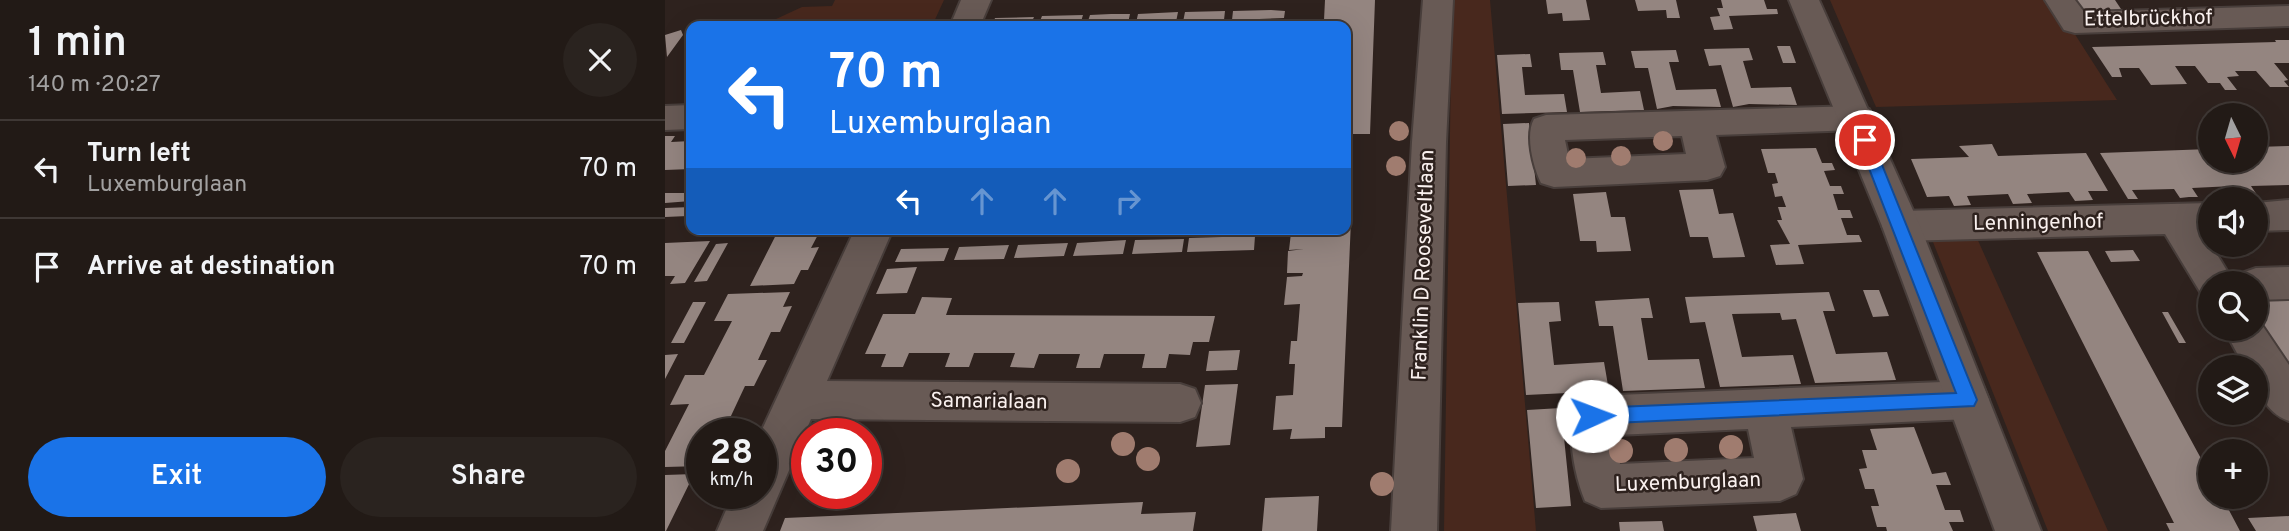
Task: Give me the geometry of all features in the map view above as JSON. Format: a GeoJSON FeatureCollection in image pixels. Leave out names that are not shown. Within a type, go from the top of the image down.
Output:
{"type":"FeatureCollection","features":[{"type":"Feature","properties":{"kind":"street"},"geometry":{"type":"LineString","coordinates":[[967,21],[976,0]]}},
{"type":"Feature","properties":{"kind":"street","name":"Franklin D Rooseveltlaan"},"geometry":{"type":"LineString","coordinates":[[1414,531],[1429,142],[1438,0]]}},
{"type":"Feature","properties":{"kind":"street"},"geometry":{"type":"LineString","coordinates":[[1804,0],[1857,118],[1901,226],[2018,531]]}},
{"type":"Feature","properties":{"kind":"street","name":"Ettelbrückhof"},"geometry":{"type":"LineString","coordinates":[[2060,0],[2075,23],[2289,16]]}},
{"type":"Feature","properties":{"kind":"street"},"geometry":{"type":"LineString","coordinates":[[665,118],[686,117]]}},
{"type":"Feature","properties":{"kind":"street"},"geometry":{"type":"LineString","coordinates":[[1696,124],[1857,118]]}},
{"type":"Feature","properties":{"kind":"street"},"geometry":{"type":"LineString","coordinates":[[2268,216],[2289,215]]}},
{"type":"Feature","properties":{"kind":"street","name":"Lenningenhof"},"geometry":{"type":"LineString","coordinates":[[1901,226],[2193,219],[2211,271]]}},
{"type":"Feature","properties":{"kind":"street"},"geometry":{"type":"LineString","coordinates":[[777,446],[871,235]]}},
{"type":"Feature","properties":{"kind":"street"},"geometry":{"type":"LineString","coordinates":[[2268,284],[2289,283]]}},
{"type":"Feature","properties":{"kind":"street"},"geometry":{"type":"LineString","coordinates":[[2251,341],[2289,402]]}},
{"type":"Feature","properties":{"kind":"street","name":"Samarialaan"},"geometry":{"type":"LineString","coordinates":[[797,400],[1181,403]]}},
{"type":"Feature","properties":{"kind":"street"},"geometry":{"type":"LineString","coordinates":[[1766,410],[1968,400]]}},
{"type":"Feature","properties":{"kind":"street"},"geometry":{"type":"LineString","coordinates":[[740,531],[750,509]]}},
{"type":"Feature","properties":{"kind":"shaded area"},"geometry":{"type":"Polygon","coordinates":[[[835,0],[944,0],[934,21],[772,21],[802,7],[832,6],[835,0]]]}},
{"type":"Feature","properties":{"kind":"shaded area"},"geometry":{"type":"Polygon","coordinates":[[[1452,0],[1490,0],[1536,531],[1444,531],[1452,0]]]}},
{"type":"Feature","properties":{"kind":"shaded area"},"geometry":{"type":"Polygon","coordinates":[[[1830,0],[2053,0],[2117,100],[1876,107],[1830,0]]]}},
{"type":"Feature","properties":{"kind":"shaded area"},"geometry":{"type":"Polygon","coordinates":[[[1976,236],[2108,531],[2048,531],[1931,237],[1976,236]]]}},
{"type":"Feature","properties":{"kind":"building"},"geometry":{"type":"Polygon","coordinates":[[[1325,0],[1375,0],[1370,134],[1351,134],[1351,21],[1324,20],[1325,0]]]}},
{"type":"Feature","properties":{"kind":"building"},"geometry":{"type":"Polygon","coordinates":[[[1546,0],[1586,0],[1590,20],[1563,21],[1562,13],[1548,14],[1546,0]]]}},
{"type":"Feature","properties":{"kind":"building"},"geometry":{"type":"Polygon","coordinates":[[[1635,0],[1676,0],[1680,18],[1667,18],[1666,10],[1638,11],[1635,0]]]}},
{"type":"Feature","properties":{"kind":"building"},"geometry":{"type":"Polygon","coordinates":[[[1721,0],[1764,0],[1767,9],[1777,9],[1778,14],[1729,16],[1733,29],[1714,30],[1710,17],[1720,16],[1717,8],[1723,8],[1721,0]]]}},
{"type":"Feature","properties":{"kind":"building"},"geometry":{"type":"Polygon","coordinates":[[[2071,0],[2115,0],[2123,12],[2079,12],[2071,0]]]}},
{"type":"Feature","properties":{"kind":"building"},"geometry":{"type":"Polygon","coordinates":[[[1225,11],[1224,20],[1204,21],[1183,21],[1185,12],[1225,11]]]}},
{"type":"Feature","properties":{"kind":"building"},"geometry":{"type":"Polygon","coordinates":[[[1233,11],[1285,11],[1284,18],[1232,20],[1233,11]]]}},
{"type":"Feature","properties":{"kind":"building"},"geometry":{"type":"Polygon","coordinates":[[[1178,12],[1176,21],[1136,21],[1138,14],[1178,12]]]}},
{"type":"Feature","properties":{"kind":"building"},"geometry":{"type":"Polygon","coordinates":[[[1130,14],[1128,21],[1088,21],[1090,15],[1130,14]]]}},
{"type":"Feature","properties":{"kind":"building"},"geometry":{"type":"Polygon","coordinates":[[[1083,15],[1081,21],[1040,21],[1042,16],[1083,15]]]}},
{"type":"Feature","properties":{"kind":"building"},"geometry":{"type":"Polygon","coordinates":[[[1034,17],[1032,21],[994,21],[995,18],[1034,17]]]}},
{"type":"Feature","properties":{"kind":"building"},"geometry":{"type":"Polygon","coordinates":[[[681,30],[683,35],[667,57],[665,35],[681,30]]]}},
{"type":"Feature","properties":{"kind":"building"},"geometry":{"type":"Polygon","coordinates":[[[2275,40],[2289,40],[2289,63],[2274,63],[2288,80],[2284,81],[2289,87],[2270,87],[2256,71],[2235,71],[2239,76],[2227,77],[2237,90],[2225,90],[2220,83],[2208,83],[2195,66],[2175,66],[2187,84],[2151,85],[2139,68],[2119,68],[2122,77],[2112,77],[2092,47],[2276,42],[2275,40]]]}},
{"type":"Feature","properties":{"kind":"building"},"geometry":{"type":"Polygon","coordinates":[[[1777,46],[1790,46],[1796,63],[1783,63],[1777,46]]]}},
{"type":"Feature","properties":{"kind":"building"},"geometry":{"type":"Polygon","coordinates":[[[1749,48],[1753,60],[1743,61],[1751,88],[1791,87],[1797,105],[1749,104],[1733,107],[1721,65],[1709,66],[1704,49],[1749,48]]]}},
{"type":"Feature","properties":{"kind":"building"},"geometry":{"type":"Polygon","coordinates":[[[1676,50],[1679,62],[1669,62],[1676,90],[1716,89],[1721,107],[1673,106],[1657,109],[1648,68],[1635,68],[1631,51],[1676,50]]]}},
{"type":"Feature","properties":{"kind":"building"},"geometry":{"type":"Polygon","coordinates":[[[1603,52],[1606,65],[1596,65],[1601,93],[1640,91],[1644,110],[1580,112],[1573,70],[1561,70],[1559,53],[1603,52]]]}},
{"type":"Feature","properties":{"kind":"building"},"geometry":{"type":"Polygon","coordinates":[[[1530,54],[1532,67],[1522,67],[1525,95],[1564,94],[1567,112],[1502,114],[1497,55],[1530,54]]]}},
{"type":"Feature","properties":{"kind":"building"},"geometry":{"type":"Polygon","coordinates":[[[1529,123],[1536,185],[1508,186],[1503,124],[1529,123]]]}},
{"type":"Feature","properties":{"kind":"building"},"geometry":{"type":"Polygon","coordinates":[[[665,136],[675,136],[671,142],[686,141],[686,169],[665,170],[665,136]]]}},
{"type":"Feature","properties":{"kind":"building"},"geometry":{"type":"Polygon","coordinates":[[[1992,144],[1998,156],[2086,153],[2108,191],[2088,191],[2093,200],[2075,201],[2069,192],[2027,194],[2032,203],[2013,204],[2008,194],[1967,196],[1971,205],[1954,206],[1949,196],[1927,197],[1911,159],[1969,157],[1959,146],[1992,144]]]}},
{"type":"Feature","properties":{"kind":"building"},"geometry":{"type":"Polygon","coordinates":[[[2289,146],[2289,185],[2198,187],[2192,188],[2198,197],[2180,198],[2174,189],[2132,190],[2138,199],[2128,199],[2100,153],[2198,149],[2198,173],[2268,173],[2268,147],[2289,146]]]}},
{"type":"Feature","properties":{"kind":"building"},"geometry":{"type":"Polygon","coordinates":[[[1816,148],[1822,163],[1832,163],[1835,170],[1824,171],[1830,186],[1841,186],[1844,194],[1833,194],[1838,210],[1850,210],[1853,218],[1841,218],[1847,235],[1859,235],[1862,242],[1798,245],[1804,264],[1776,265],[1770,245],[1790,244],[1777,220],[1782,220],[1778,207],[1786,207],[1782,196],[1775,197],[1772,184],[1778,183],[1775,173],[1768,173],[1761,149],[1816,148]]]}},
{"type":"Feature","properties":{"kind":"building"},"geometry":{"type":"Polygon","coordinates":[[[1351,175],[1353,175],[1351,221],[1351,175]]]}},
{"type":"Feature","properties":{"kind":"building"},"geometry":{"type":"Polygon","coordinates":[[[1713,189],[1719,214],[1733,213],[1745,257],[1713,258],[1708,237],[1690,237],[1679,190],[1713,189]]]}},
{"type":"Feature","properties":{"kind":"building"},"geometry":{"type":"Polygon","coordinates":[[[1606,192],[1611,217],[1625,217],[1631,251],[1597,252],[1596,241],[1580,241],[1573,194],[1606,192]]]}},
{"type":"Feature","properties":{"kind":"building"},"geometry":{"type":"Polygon","coordinates":[[[665,193],[686,193],[686,201],[665,203],[665,193]]]}},
{"type":"Feature","properties":{"kind":"building"},"geometry":{"type":"Polygon","coordinates":[[[686,207],[686,216],[665,217],[665,208],[686,207]]]}},
{"type":"Feature","properties":{"kind":"building"},"geometry":{"type":"Polygon","coordinates":[[[776,235],[818,235],[811,248],[819,247],[808,270],[801,270],[794,284],[750,286],[776,235]]]}},
{"type":"Feature","properties":{"kind":"building"},"geometry":{"type":"Polygon","coordinates":[[[1291,235],[1350,235],[1342,427],[1325,427],[1325,438],[1290,439],[1292,429],[1273,430],[1276,396],[1293,395],[1295,364],[1289,364],[1291,341],[1297,341],[1300,304],[1284,305],[1287,277],[1302,276],[1303,273],[1287,273],[1288,251],[1304,249],[1289,250],[1291,235]]]}},
{"type":"Feature","properties":{"kind":"building"},"geometry":{"type":"Polygon","coordinates":[[[1255,236],[1254,250],[1187,252],[1189,238],[1255,236]]]}},
{"type":"Feature","properties":{"kind":"building"},"geometry":{"type":"Polygon","coordinates":[[[1184,239],[1182,252],[1132,254],[1135,240],[1184,239]]]}},
{"type":"Feature","properties":{"kind":"building"},"geometry":{"type":"Polygon","coordinates":[[[1126,240],[1123,254],[1073,256],[1077,243],[1126,240]]]}},
{"type":"Feature","properties":{"kind":"building"},"geometry":{"type":"Polygon","coordinates":[[[710,241],[685,283],[670,284],[675,276],[665,276],[665,243],[710,241]]]}},
{"type":"Feature","properties":{"kind":"building"},"geometry":{"type":"Polygon","coordinates":[[[728,243],[707,281],[694,282],[716,244],[728,243]]]}},
{"type":"Feature","properties":{"kind":"building"},"geometry":{"type":"Polygon","coordinates":[[[1068,243],[1064,256],[1014,258],[1018,245],[1068,243]]]}},
{"type":"Feature","properties":{"kind":"building"},"geometry":{"type":"Polygon","coordinates":[[[1009,245],[1004,259],[954,260],[959,247],[1009,245]]]}},
{"type":"Feature","properties":{"kind":"building"},"geometry":{"type":"Polygon","coordinates":[[[949,248],[944,261],[895,262],[901,249],[949,248]]]}},
{"type":"Feature","properties":{"kind":"building"},"geometry":{"type":"Polygon","coordinates":[[[2133,250],[2140,261],[2111,262],[2105,251],[2133,250]]]}},
{"type":"Feature","properties":{"kind":"building"},"geometry":{"type":"Polygon","coordinates":[[[2088,251],[2198,453],[2198,509],[2228,509],[2240,531],[2170,531],[2166,523],[2174,523],[2037,252],[2088,251]]]}},
{"type":"Feature","properties":{"kind":"building"},"geometry":{"type":"Polygon","coordinates":[[[917,267],[907,293],[876,294],[887,269],[917,267]]]}},
{"type":"Feature","properties":{"kind":"building"},"geometry":{"type":"Polygon","coordinates":[[[1863,290],[1879,290],[1889,316],[1873,317],[1863,290]]]}},
{"type":"Feature","properties":{"kind":"building"},"geometry":{"type":"Polygon","coordinates":[[[790,292],[783,307],[792,306],[780,332],[771,332],[758,360],[767,360],[754,386],[745,386],[730,418],[686,418],[686,466],[665,467],[665,451],[689,404],[670,405],[685,375],[704,375],[732,321],[714,321],[728,294],[790,292]]]}},
{"type":"Feature","properties":{"kind":"building"},"geometry":{"type":"Polygon","coordinates":[[[1829,292],[1835,311],[1823,311],[1836,354],[1887,352],[1896,380],[1815,383],[1796,319],[1782,320],[1780,313],[1732,314],[1742,357],[1793,355],[1801,384],[1720,387],[1705,322],[1690,323],[1685,297],[1829,292]]]}},
{"type":"Feature","properties":{"kind":"building"},"geometry":{"type":"Polygon","coordinates":[[[2289,296],[2289,368],[2268,335],[2268,297],[2289,296]]]}},
{"type":"Feature","properties":{"kind":"building"},"geometry":{"type":"Polygon","coordinates":[[[922,297],[952,298],[946,315],[1215,316],[1209,342],[1193,342],[1190,355],[1169,354],[1166,368],[1142,368],[1145,354],[1104,354],[1100,368],[1076,368],[1080,354],[1039,354],[1034,368],[1010,367],[1015,353],[974,353],[969,367],[945,367],[950,353],[909,353],[903,367],[881,367],[886,354],[865,354],[883,314],[915,314],[922,297]]]}},
{"type":"Feature","properties":{"kind":"building"},"geometry":{"type":"Polygon","coordinates":[[[1649,298],[1653,318],[1641,318],[1648,360],[1699,359],[1705,388],[1623,391],[1613,326],[1599,326],[1595,301],[1649,298]]]}},
{"type":"Feature","properties":{"kind":"building"},"geometry":{"type":"Polygon","coordinates":[[[693,302],[706,302],[684,343],[671,343],[693,302]]]}},
{"type":"Feature","properties":{"kind":"building"},"geometry":{"type":"Polygon","coordinates":[[[1559,302],[1561,321],[1549,322],[1554,365],[1604,362],[1609,391],[1526,395],[1518,303],[1559,302]]]}},
{"type":"Feature","properties":{"kind":"building"},"geometry":{"type":"Polygon","coordinates":[[[2162,312],[2168,312],[2186,343],[2179,343],[2162,312]]]}},
{"type":"Feature","properties":{"kind":"building"},"geometry":{"type":"Polygon","coordinates":[[[1240,350],[1237,370],[1206,371],[1209,351],[1240,350]]]}},
{"type":"Feature","properties":{"kind":"building"},"geometry":{"type":"Polygon","coordinates":[[[678,354],[665,379],[665,355],[678,354]]]}},
{"type":"Feature","properties":{"kind":"building"},"geometry":{"type":"Polygon","coordinates":[[[1238,384],[1230,445],[1196,447],[1205,385],[1238,384]]]}},
{"type":"Feature","properties":{"kind":"building"},"geometry":{"type":"Polygon","coordinates":[[[1561,408],[1571,506],[1536,508],[1527,410],[1561,408]]]}},
{"type":"Feature","properties":{"kind":"building"},"geometry":{"type":"Polygon","coordinates":[[[1914,427],[1932,474],[1946,472],[1951,485],[1936,485],[1945,510],[1960,510],[1964,522],[1949,522],[1953,531],[1887,531],[1886,527],[1877,527],[1871,506],[1879,506],[1874,489],[1865,489],[1859,469],[1867,468],[1862,450],[1877,450],[1870,429],[1914,427]]]}},
{"type":"Feature","properties":{"kind":"building"},"geometry":{"type":"Polygon","coordinates":[[[686,474],[686,490],[666,531],[665,531],[665,475],[686,474]]]}},
{"type":"Feature","properties":{"kind":"building"},"geometry":{"type":"Polygon","coordinates":[[[1319,496],[1317,531],[1262,531],[1265,498],[1319,496]]]}},
{"type":"Feature","properties":{"kind":"building"},"geometry":{"type":"Polygon","coordinates":[[[1143,502],[1141,514],[1196,512],[1193,531],[780,531],[785,518],[1143,502]]]}},
{"type":"Feature","properties":{"kind":"building"},"geometry":{"type":"Polygon","coordinates":[[[1796,513],[1801,531],[1757,531],[1753,516],[1796,513]]]}},
{"type":"Feature","properties":{"kind":"building"},"geometry":{"type":"Polygon","coordinates":[[[2289,516],[2289,531],[2256,531],[2248,518],[2289,516]]]}},
{"type":"Feature","properties":{"kind":"building"},"geometry":{"type":"Polygon","coordinates":[[[1662,521],[1664,531],[1620,531],[1619,522],[1662,521]]]}},
{"type":"Feature","properties":{"kind":"route"},"geometry":{"type":"LineString","coordinates":[[1592,416],[1968,400],[1865,140]]}}]}
